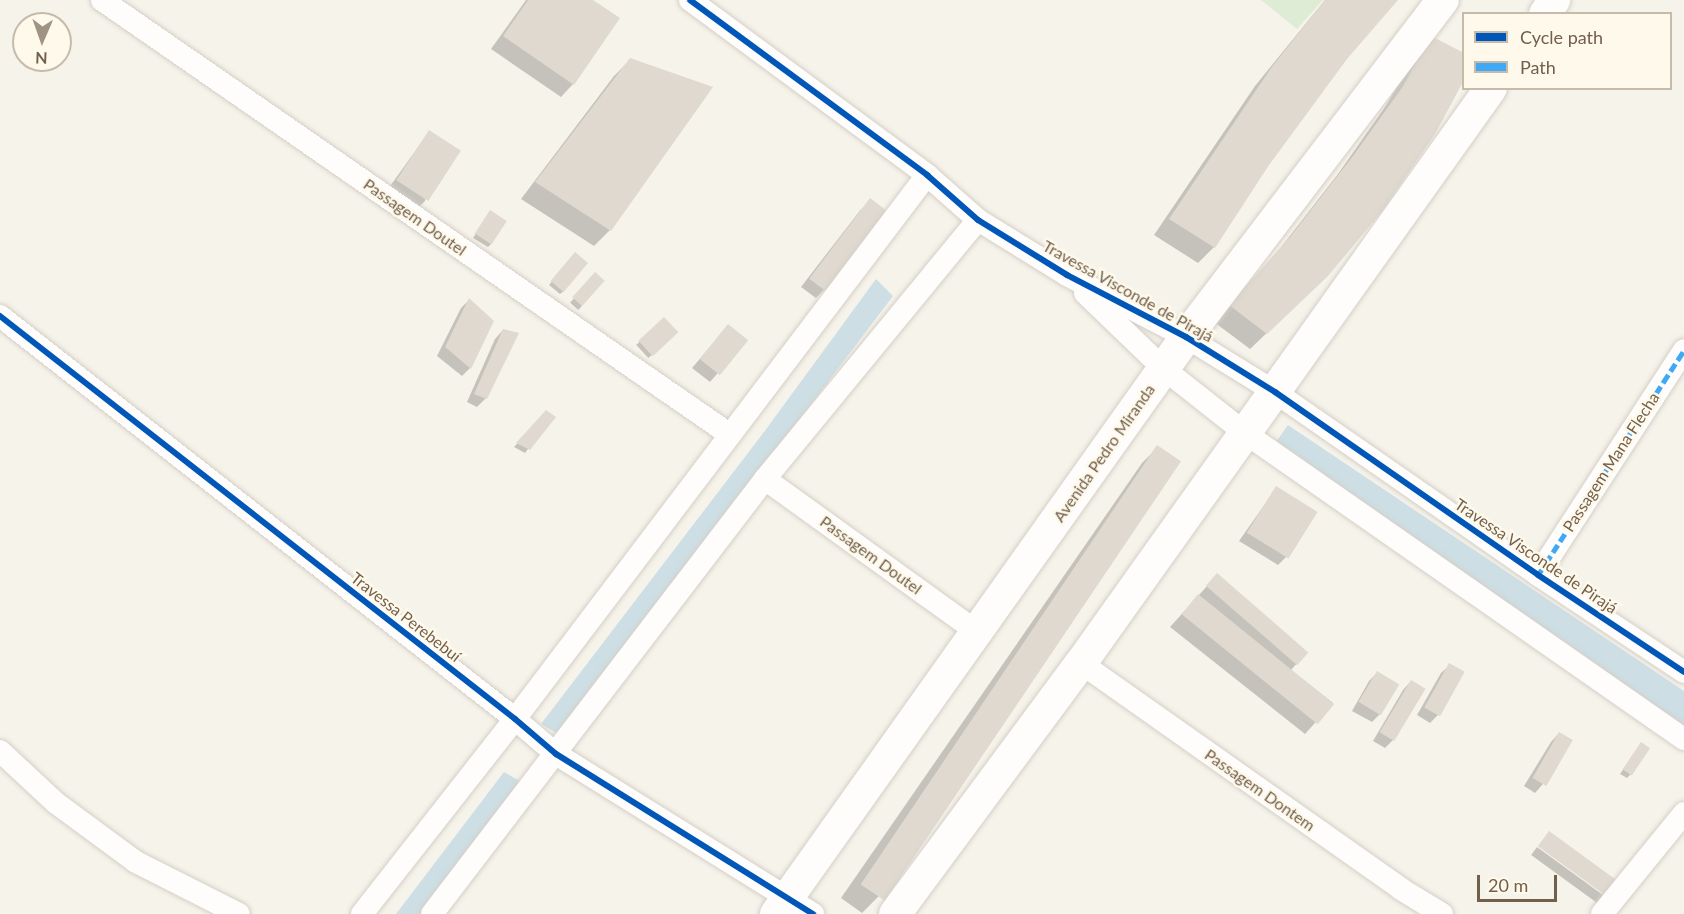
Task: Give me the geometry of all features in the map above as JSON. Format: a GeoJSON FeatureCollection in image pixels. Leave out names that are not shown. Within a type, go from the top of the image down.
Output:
{"type":"FeatureCollection","features":[{"type":"Feature","properties":{"kind":"main road","name":"Avenida Pedro Miranda"},"geometry":{"type":"LineString","coordinates":[[793,908],[977,632],[1186,337],[1443,0]]}},
{"type":"Feature","properties":{"kind":"main road"},"geometry":{"type":"LineString","coordinates":[[895,914],[1081,663],[1490,90]]}},
{"type":"Feature","properties":{"kind":"street","name":"Passagem Doutel"},"geometry":{"type":"LineString","coordinates":[[102,0],[729,434]]}},
{"type":"Feature","properties":{"kind":"street","name":"Travessa Visconde de Pirajá"},"geometry":{"type":"LineString","coordinates":[[690,0],[927,175],[978,220],[1066,275],[1186,337],[1275,392],[1538,575],[1684,672]]}},
{"type":"Feature","properties":{"kind":"street"},"geometry":{"type":"LineString","coordinates":[[362,914],[515,719],[927,175]]}},
{"type":"Feature","properties":{"kind":"street"},"geometry":{"type":"LineString","coordinates":[[432,914],[765,479],[978,220]]}},
{"type":"Feature","properties":{"kind":"street","name":"Travessa Visconde de Pirajá"},"geometry":{"type":"LineString","coordinates":[[1066,275],[1164,369],[1245,433],[1684,739]]}},
{"type":"Feature","properties":{"kind":"street","name":"Travessa Perebebuí"},"geometry":{"type":"LineString","coordinates":[[0,316],[515,719],[556,754],[793,908]]}},
{"type":"Feature","properties":{"kind":"street","name":"Passagem Mana Flecha"},"geometry":{"type":"LineString","coordinates":[[1538,575],[1684,350]]}},
{"type":"Feature","properties":{"kind":"street","name":"Passagem Doutel"},"geometry":{"type":"LineString","coordinates":[[765,479],[977,632]]}},
{"type":"Feature","properties":{"kind":"street","name":"Passagem Dontem"},"geometry":{"type":"LineString","coordinates":[[1081,663],[1401,889],[1442,914]]}},
{"type":"Feature","properties":{"kind":"street"},"geometry":{"type":"LineString","coordinates":[[0,751],[56,803],[136,862],[239,914]]}},
{"type":"Feature","properties":{"kind":"street"},"geometry":{"type":"LineString","coordinates":[[1602,914],[1684,813]]}},
{"type":"Feature","properties":{"kind":"green space"},"geometry":{"type":"Polygon","coordinates":[[[1261,0],[1323,0],[1297,29],[1261,0]]]}},
{"type":"Feature","properties":{"kind":"shaded area"},"geometry":{"type":"Polygon","coordinates":[[[876,279],[893,296],[560,735],[541,724],[764,432],[876,279]]]}},
{"type":"Feature","properties":{"kind":"shaded area"},"geometry":{"type":"Polygon","coordinates":[[[1288,425],[1684,691],[1684,731],[1276,442],[1288,425]]]}},
{"type":"Feature","properties":{"kind":"shaded area"},"geometry":{"type":"Polygon","coordinates":[[[504,772],[525,784],[427,914],[396,914],[504,772]]]}},
{"type":"Feature","properties":{"kind":"building"},"geometry":{"type":"Polygon","coordinates":[[[528,0],[593,0],[620,18],[574,85],[503,36],[528,0]]]}},
{"type":"Feature","properties":{"kind":"building"},"geometry":{"type":"Polygon","coordinates":[[[1325,0],[1398,0],[1347,59],[1269,165],[1215,248],[1169,219],[1271,68],[1325,0]]]}},
{"type":"Feature","properties":{"kind":"building"},"geometry":{"type":"Polygon","coordinates":[[[1431,36],[1462,52],[1462,84],[1435,134],[1383,210],[1328,276],[1267,334],[1229,305],[1290,237],[1353,156],[1403,86],[1431,36]]]}},
{"type":"Feature","properties":{"kind":"building"},"geometry":{"type":"Polygon","coordinates":[[[630,58],[713,87],[611,231],[535,182],[630,58]]]}},
{"type":"Feature","properties":{"kind":"building"},"geometry":{"type":"Polygon","coordinates":[[[429,130],[461,151],[428,201],[396,180],[429,130]]]}},
{"type":"Feature","properties":{"kind":"building"},"geometry":{"type":"Polygon","coordinates":[[[870,198],[887,211],[826,291],[809,279],[870,198]]]}},
{"type":"Feature","properties":{"kind":"building"},"geometry":{"type":"Polygon","coordinates":[[[490,210],[507,221],[492,244],[475,233],[490,210]]]}},
{"type":"Feature","properties":{"kind":"building"},"geometry":{"type":"Polygon","coordinates":[[[575,252],[588,263],[564,292],[551,281],[575,252]]]}},
{"type":"Feature","properties":{"kind":"building"},"geometry":{"type":"Polygon","coordinates":[[[595,272],[605,281],[582,306],[572,297],[595,272]]]}},
{"type":"Feature","properties":{"kind":"building"},"geometry":{"type":"Polygon","coordinates":[[[469,298],[494,321],[471,369],[445,347],[469,298]]]}},
{"type":"Feature","properties":{"kind":"building"},"geometry":{"type":"Polygon","coordinates":[[[664,317],[678,332],[653,356],[638,341],[664,317]]]}},
{"type":"Feature","properties":{"kind":"building"},"geometry":{"type":"Polygon","coordinates":[[[728,324],[748,340],[720,375],[700,359],[728,324]]]}},
{"type":"Feature","properties":{"kind":"building"},"geometry":{"type":"Polygon","coordinates":[[[503,329],[519,333],[487,399],[474,394],[503,329]]]}},
{"type":"Feature","properties":{"kind":"building"},"geometry":{"type":"Polygon","coordinates":[[[546,410],[556,417],[530,450],[516,443],[546,410]]]}},
{"type":"Feature","properties":{"kind":"building"},"geometry":{"type":"Polygon","coordinates":[[[1157,445],[1181,461],[885,901],[861,884],[1157,445]]]}},
{"type":"Feature","properties":{"kind":"building"},"geometry":{"type":"Polygon","coordinates":[[[1276,486],[1318,512],[1288,559],[1247,533],[1276,486]]]}},
{"type":"Feature","properties":{"kind":"building"},"geometry":{"type":"Polygon","coordinates":[[[1217,573],[1308,652],[1297,665],[1206,586],[1217,573]]]}},
{"type":"Feature","properties":{"kind":"building"},"geometry":{"type":"Polygon","coordinates":[[[1198,594],[1334,704],[1318,724],[1182,614],[1198,594]]]}},
{"type":"Feature","properties":{"kind":"building"},"geometry":{"type":"Polygon","coordinates":[[[1449,663],[1465,672],[1440,716],[1424,708],[1449,663]]]}},
{"type":"Feature","properties":{"kind":"building"},"geometry":{"type":"Polygon","coordinates":[[[1377,671],[1399,684],[1381,715],[1358,702],[1377,671]]]}},
{"type":"Feature","properties":{"kind":"building"},"geometry":{"type":"Polygon","coordinates":[[[1411,680],[1426,689],[1394,741],[1380,732],[1411,680]]]}},
{"type":"Feature","properties":{"kind":"building"},"geometry":{"type":"Polygon","coordinates":[[[1559,732],[1573,740],[1546,786],[1532,778],[1559,732]]]}},
{"type":"Feature","properties":{"kind":"building"},"geometry":{"type":"Polygon","coordinates":[[[1641,742],[1650,748],[1632,776],[1623,769],[1641,742]]]}},
{"type":"Feature","properties":{"kind":"building"},"geometry":{"type":"Polygon","coordinates":[[[1549,831],[1619,882],[1608,898],[1538,846],[1549,831]]]}},
{"type":"Feature","properties":{"kind":"marked path"},"geometry":{"type":"LineString","coordinates":[[1538,575],[1684,350]]}},
{"type":"Feature","properties":{"kind":"cycle path"},"geometry":{"type":"LineString","coordinates":[[690,0],[927,175],[978,220],[1067,275],[1186,337],[1275,392],[1538,575],[1684,672]]}},
{"type":"Feature","properties":{"kind":"cycle path"},"geometry":{"type":"LineString","coordinates":[[0,316],[515,719],[556,754],[813,914]]}}]}
